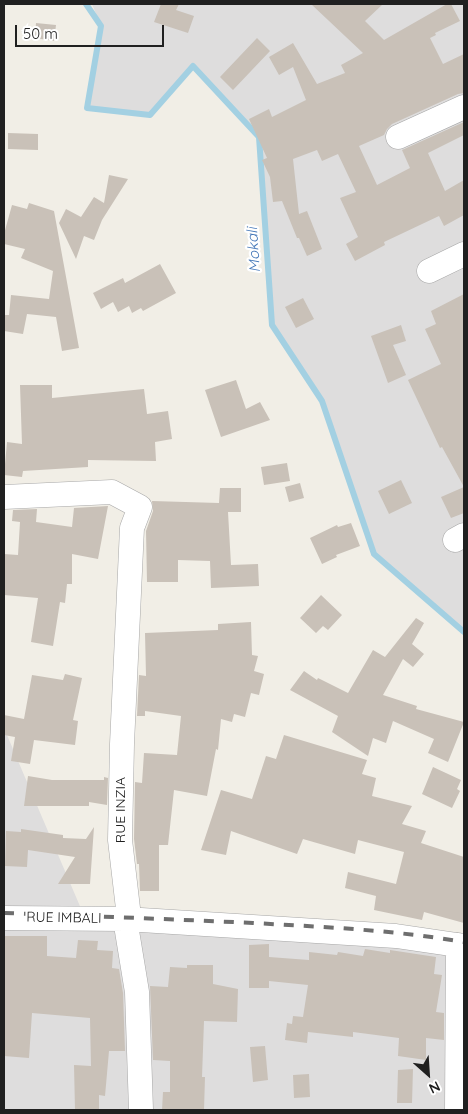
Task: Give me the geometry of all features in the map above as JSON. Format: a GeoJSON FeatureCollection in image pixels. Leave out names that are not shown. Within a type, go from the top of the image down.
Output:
{"type":"FeatureCollection","features":[{"type":"Feature","properties":{"kind":"street"},"geometry":{"type":"LineString","coordinates":[[398,137],[464,107]]}},
{"type":"Feature","properties":{"kind":"street"},"geometry":{"type":"LineString","coordinates":[[429,270],[464,254]]}},
{"type":"Feature","properties":{"kind":"street","name":"RUE INZIA"},"geometry":{"type":"LineString","coordinates":[[4,497],[112,492],[140,507],[132,528],[122,744],[120,840],[130,917],[125,919],[138,992],[141,1110]]}},
{"type":"Feature","properties":{"kind":"street","name":"RUE IMBALI"},"geometry":{"type":"LineString","coordinates":[[4,918],[125,919],[396,936],[461,945]]}},
{"type":"Feature","properties":{"kind":"street"},"geometry":{"type":"LineString","coordinates":[[457,1110],[461,945]]}},
{"type":"Feature","properties":{"kind":"shaded area"},"geometry":{"type":"Polygon","coordinates":[[[92,4],[464,4],[464,632],[374,554],[322,401],[272,325],[259,137],[193,66],[150,115],[87,108],[101,26],[92,4]]]}},
{"type":"Feature","properties":{"kind":"shaded area"},"geometry":{"type":"Polygon","coordinates":[[[4,728],[85,918],[344,939],[464,956],[464,1110],[4,1110],[4,728]]]}},
{"type":"Feature","properties":{"kind":"building"},"geometry":{"type":"Polygon","coordinates":[[[161,4],[179,4],[176,10],[194,16],[188,33],[154,22],[161,4]]]}},
{"type":"Feature","properties":{"kind":"building"},"geometry":{"type":"Polygon","coordinates":[[[311,4],[383,4],[365,21],[384,40],[447,4],[451,4],[460,21],[435,33],[436,35],[430,38],[443,64],[464,54],[464,93],[392,124],[384,135],[359,146],[377,185],[410,168],[402,150],[464,122],[464,135],[428,153],[445,191],[464,180],[464,215],[444,226],[439,216],[384,242],[385,245],[355,261],[346,244],[358,237],[340,198],[356,192],[338,154],[322,161],[317,150],[293,159],[299,214],[307,211],[322,249],[307,256],[299,238],[297,238],[282,201],[273,202],[270,177],[262,160],[267,158],[249,119],[269,109],[272,117],[306,100],[293,67],[279,75],[269,57],[293,43],[317,84],[345,73],[341,65],[363,53],[311,4]]]}},
{"type":"Feature","properties":{"kind":"building"},"geometry":{"type":"Polygon","coordinates":[[[36,23],[56,25],[54,41],[35,38],[36,23]]]}},
{"type":"Feature","properties":{"kind":"building"},"geometry":{"type":"Polygon","coordinates":[[[257,38],[270,51],[233,90],[220,77],[257,38]]]}},
{"type":"Feature","properties":{"kind":"building"},"geometry":{"type":"Polygon","coordinates":[[[8,133],[38,134],[38,150],[8,149],[8,133]]]}},
{"type":"Feature","properties":{"kind":"building"},"geometry":{"type":"Polygon","coordinates":[[[109,175],[128,179],[102,220],[94,240],[84,236],[76,259],[59,223],[66,209],[81,217],[94,197],[104,203],[109,175]]]}},
{"type":"Feature","properties":{"kind":"building"},"geometry":{"type":"Polygon","coordinates":[[[29,203],[54,211],[79,348],[62,351],[56,317],[27,314],[23,334],[4,331],[4,315],[9,315],[11,295],[49,299],[53,271],[21,258],[25,249],[4,244],[4,234],[12,205],[27,209],[29,203]]]}},
{"type":"Feature","properties":{"kind":"building"},"geometry":{"type":"Polygon","coordinates":[[[160,264],[176,293],[143,311],[141,308],[132,313],[129,306],[118,312],[113,302],[101,309],[93,293],[123,278],[125,283],[160,264]]]}},
{"type":"Feature","properties":{"kind":"building"},"geometry":{"type":"Polygon","coordinates":[[[464,294],[464,487],[442,447],[440,448],[408,380],[441,364],[425,329],[436,324],[431,311],[464,294]]]}},
{"type":"Feature","properties":{"kind":"building"},"geometry":{"type":"Polygon","coordinates":[[[303,298],[314,319],[296,328],[285,307],[303,298]]]}},
{"type":"Feature","properties":{"kind":"building"},"geometry":{"type":"Polygon","coordinates":[[[401,325],[406,341],[393,345],[406,375],[388,383],[371,336],[401,325]]]}},
{"type":"Feature","properties":{"kind":"building"},"geometry":{"type":"Polygon","coordinates":[[[236,380],[246,409],[260,402],[270,420],[221,437],[205,390],[236,380]]]}},
{"type":"Feature","properties":{"kind":"building"},"geometry":{"type":"Polygon","coordinates":[[[20,385],[52,385],[52,398],[144,389],[147,414],[168,411],[172,439],[155,442],[156,461],[88,460],[88,467],[23,471],[22,477],[4,475],[7,442],[22,444],[20,385]]]}},
{"type":"Feature","properties":{"kind":"building"},"geometry":{"type":"Polygon","coordinates":[[[287,463],[290,481],[264,485],[261,467],[287,463]]]}},
{"type":"Feature","properties":{"kind":"building"},"geometry":{"type":"Polygon","coordinates":[[[401,480],[412,503],[389,514],[378,491],[401,480]]]}},
{"type":"Feature","properties":{"kind":"building"},"geometry":{"type":"Polygon","coordinates":[[[300,483],[304,498],[289,502],[285,487],[300,483]]]}},
{"type":"Feature","properties":{"kind":"building"},"geometry":{"type":"Polygon","coordinates":[[[464,487],[464,513],[451,518],[441,497],[464,487]]]}},
{"type":"Feature","properties":{"kind":"building"},"geometry":{"type":"Polygon","coordinates":[[[220,488],[241,488],[241,512],[228,512],[231,565],[258,564],[259,586],[211,588],[210,561],[178,560],[178,582],[147,582],[146,531],[153,511],[152,501],[219,503],[220,488]]]}},
{"type":"Feature","properties":{"kind":"building"},"geometry":{"type":"Polygon","coordinates":[[[108,506],[98,559],[72,554],[72,584],[67,584],[65,603],[60,602],[53,646],[31,642],[38,598],[4,595],[4,554],[18,555],[20,522],[12,521],[13,510],[37,509],[36,522],[72,527],[74,508],[108,506]]]}},
{"type":"Feature","properties":{"kind":"building"},"geometry":{"type":"Polygon","coordinates":[[[351,523],[360,546],[336,555],[337,557],[322,564],[310,538],[337,525],[338,527],[351,523]]]}},
{"type":"Feature","properties":{"kind":"building"},"geometry":{"type":"Polygon","coordinates":[[[321,595],[342,615],[328,630],[323,626],[316,633],[300,618],[321,595]]]}},
{"type":"Feature","properties":{"kind":"building"},"geometry":{"type":"Polygon","coordinates":[[[416,618],[424,623],[412,644],[424,654],[413,667],[403,659],[383,695],[417,706],[416,709],[464,722],[448,762],[428,753],[434,739],[393,721],[386,743],[373,738],[368,756],[332,732],[338,716],[290,690],[304,671],[317,680],[318,678],[348,693],[373,650],[385,657],[416,618]]]}},
{"type":"Feature","properties":{"kind":"building"},"geometry":{"type":"Polygon","coordinates":[[[251,622],[252,655],[258,656],[254,671],[264,674],[259,695],[251,693],[245,717],[234,714],[232,722],[221,719],[218,750],[216,749],[207,796],[174,790],[168,845],[159,845],[159,891],[140,891],[139,864],[137,864],[134,839],[135,782],[142,783],[144,753],[177,755],[181,716],[145,711],[145,716],[137,716],[139,675],[146,676],[145,633],[218,630],[218,624],[251,622]]]}},
{"type":"Feature","properties":{"kind":"building"},"geometry":{"type":"Polygon","coordinates":[[[65,674],[82,678],[73,720],[78,721],[75,745],[34,740],[30,764],[11,761],[15,737],[4,735],[4,715],[24,719],[32,675],[63,680],[65,674]]]}},
{"type":"Feature","properties":{"kind":"building"},"geometry":{"type":"Polygon","coordinates":[[[284,735],[367,760],[362,774],[376,778],[372,796],[412,806],[402,824],[426,831],[421,843],[464,857],[464,923],[424,912],[422,920],[374,910],[376,896],[345,888],[348,872],[396,884],[404,852],[358,840],[355,854],[303,839],[297,854],[231,831],[226,855],[201,850],[221,790],[252,799],[266,756],[276,759],[284,735]]]}},
{"type":"Feature","properties":{"kind":"building"},"geometry":{"type":"Polygon","coordinates":[[[433,767],[461,780],[457,789],[460,791],[452,808],[422,794],[433,767]]]}},
{"type":"Feature","properties":{"kind":"building"},"geometry":{"type":"Polygon","coordinates":[[[28,776],[52,780],[104,780],[104,777],[108,778],[107,805],[89,802],[89,806],[24,806],[28,776]]]}},
{"type":"Feature","properties":{"kind":"building"},"geometry":{"type":"Polygon","coordinates":[[[94,827],[90,884],[58,884],[75,857],[28,850],[27,867],[5,866],[6,831],[21,832],[21,829],[63,835],[63,838],[86,839],[94,827]]]}},
{"type":"Feature","properties":{"kind":"building"},"geometry":{"type":"Polygon","coordinates":[[[4,936],[47,936],[47,956],[76,958],[78,940],[98,941],[97,950],[113,951],[112,968],[119,969],[123,993],[125,1051],[109,1051],[105,1096],[99,1095],[99,1110],[75,1110],[74,1065],[91,1066],[90,1018],[32,1013],[29,1058],[4,1056],[4,936]]]}},
{"type":"Feature","properties":{"kind":"building"},"geometry":{"type":"Polygon","coordinates":[[[269,944],[269,957],[309,960],[309,952],[337,955],[338,952],[363,956],[365,949],[390,953],[390,950],[436,957],[434,974],[442,975],[436,1012],[444,1013],[444,1040],[426,1038],[426,1060],[398,1056],[399,1038],[353,1032],[353,1037],[308,1032],[307,1043],[285,1040],[287,1023],[292,1024],[293,1016],[303,1017],[308,985],[269,981],[269,988],[249,988],[249,945],[269,944]]]}},
{"type":"Feature","properties":{"kind":"building"},"geometry":{"type":"Polygon","coordinates":[[[187,965],[213,965],[213,984],[238,989],[237,1022],[204,1021],[202,1077],[205,1077],[204,1110],[162,1110],[163,1092],[170,1092],[170,1061],[153,1060],[150,986],[168,987],[170,967],[187,968],[187,965]]]}},
{"type":"Feature","properties":{"kind":"building"},"geometry":{"type":"Polygon","coordinates":[[[265,1046],[268,1080],[253,1082],[250,1047],[265,1046]]]}},
{"type":"Feature","properties":{"kind":"building"},"geometry":{"type":"Polygon","coordinates":[[[413,1069],[412,1103],[397,1103],[398,1070],[413,1069]]]}},
{"type":"Feature","properties":{"kind":"building"},"geometry":{"type":"Polygon","coordinates":[[[309,1074],[310,1097],[294,1098],[293,1075],[309,1074]]]}},
{"type":"Feature","properties":{"kind":"waterway","name":"Mokali"},"geometry":{"type":"LineString","coordinates":[[86,4],[101,26],[87,108],[150,115],[193,66],[259,137],[272,325],[322,401],[374,554],[464,632]]}},
{"type":"Feature","properties":{"kind":"railway"},"geometry":{"type":"LineString","coordinates":[[4,913],[333,928],[385,932],[464,942]]}}]}
